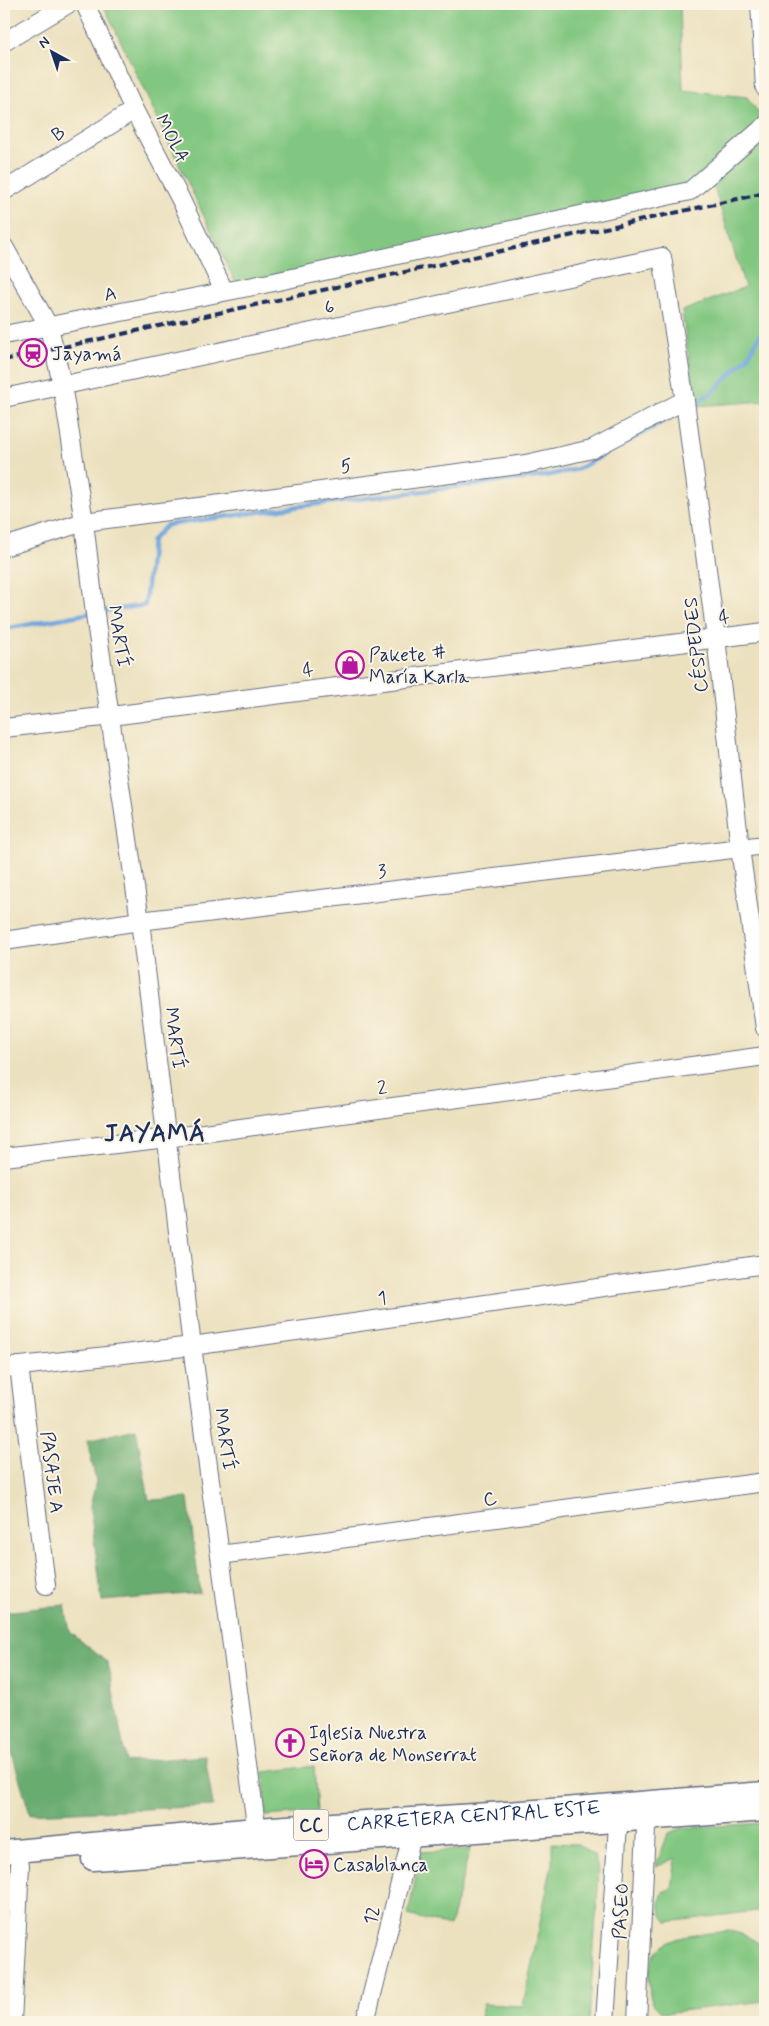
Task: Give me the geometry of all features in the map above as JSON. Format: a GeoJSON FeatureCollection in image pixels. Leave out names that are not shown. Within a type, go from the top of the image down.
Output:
{"type":"FeatureCollection","features":[{"type":"Feature","properties":{"kind":"main road","name":"CARRETERA CENTRAL ESTE"},"geometry":{"type":"LineString","coordinates":[[647,1810],[765,1793]]}},
{"type":"Feature","properties":{"kind":"main road","name":"CARRETERA CENTRAL ESTE"},"geometry":{"type":"LineString","coordinates":[[9,1862],[257,1838],[647,1810],[765,1810]]}},
{"type":"Feature","properties":{"kind":"street"},"geometry":{"type":"LineString","coordinates":[[4,42],[68,4]]}},
{"type":"Feature","properties":{"kind":"street","name":"MOLA"},"geometry":{"type":"LineString","coordinates":[[85,4],[134,110],[181,200],[224,291]]}},
{"type":"Feature","properties":{"kind":"street"},"geometry":{"type":"LineString","coordinates":[[760,4],[765,88]]}},
{"type":"Feature","properties":{"kind":"street","name":"B"},"geometry":{"type":"LineString","coordinates":[[4,191],[134,110]]}},
{"type":"Feature","properties":{"kind":"street","name":"A"},"geometry":{"type":"LineString","coordinates":[[4,335],[224,291],[690,191],[765,126]]}},
{"type":"Feature","properties":{"kind":"street","name":"MARTÍ"},"geometry":{"type":"LineString","coordinates":[[4,247],[49,327],[62,384],[84,522],[96,622],[140,921],[192,1346],[257,1838]]}},
{"type":"Feature","properties":{"kind":"street","name":"6"},"geometry":{"type":"LineString","coordinates":[[4,398],[62,384],[662,257]]}},
{"type":"Feature","properties":{"kind":"street","name":"CÉSPEDES"},"geometry":{"type":"LineString","coordinates":[[662,257],[685,400],[716,638],[740,848],[765,1028]]}},
{"type":"Feature","properties":{"kind":"street","name":"5"},"geometry":{"type":"LineString","coordinates":[[4,548],[84,522],[526,464],[592,449],[685,400]]}},
{"type":"Feature","properties":{"kind":"street","name":"4"},"geometry":{"type":"LineString","coordinates":[[4,728],[765,632]]}},
{"type":"Feature","properties":{"kind":"street","name":"3"},"geometry":{"type":"LineString","coordinates":[[4,942],[140,921],[765,844]]}},
{"type":"Feature","properties":{"kind":"street","name":"2"},"geometry":{"type":"LineString","coordinates":[[4,1157],[167,1138],[765,1056]]}},
{"type":"Feature","properties":{"kind":"street","name":"1"},"geometry":{"type":"LineString","coordinates":[[11,1367],[192,1346],[765,1264]]}},
{"type":"Feature","properties":{"kind":"street","name":"PASAJE A"},"geometry":{"type":"LineString","coordinates":[[11,1367],[46,1585]]}},
{"type":"Feature","properties":{"kind":"street","name":"C"},"geometry":{"type":"LineString","coordinates":[[220,1555],[765,1482]]}},
{"type":"Feature","properties":{"kind":"street","name":"PASEO"},"geometry":{"type":"LineString","coordinates":[[636,2022],[647,1810]]}},
{"type":"Feature","properties":{"kind":"street","name":"PASEO"},"geometry":{"type":"LineString","coordinates":[[605,2022],[619,1812]]}},
{"type":"Feature","properties":{"kind":"street","name":"12"},"geometry":{"type":"LineString","coordinates":[[365,2022],[414,1827]]}},
{"type":"Feature","properties":{"kind":"street"},"geometry":{"type":"LineString","coordinates":[[9,1862],[12,2022]]}},
{"type":"Feature","properties":{"kind":"green space"},"geometry":{"type":"Polygon","coordinates":[[[103,4],[680,4],[683,90],[747,97],[765,122],[765,401],[696,406],[682,311],[745,287],[714,187],[238,288],[103,4]]]}},
{"type":"Feature","properties":{"kind":"green space"},"geometry":{"type":"Polygon","coordinates":[[[136,1429],[149,1500],[188,1498],[200,1593],[102,1601],[90,1507],[96,1481],[87,1440],[136,1429]]]}},
{"type":"Feature","properties":{"kind":"green space"},"geometry":{"type":"Polygon","coordinates":[[[65,1605],[70,1632],[108,1663],[126,1762],[205,1756],[213,1806],[30,1814],[4,1727],[4,1612],[65,1605]]]}},
{"type":"Feature","properties":{"kind":"green space"},"geometry":{"type":"Polygon","coordinates":[[[314,1766],[317,1812],[266,1816],[264,1772],[314,1766]]]}},
{"type":"Feature","properties":{"kind":"green space"},"geometry":{"type":"Polygon","coordinates":[[[765,1823],[765,1910],[667,1922],[660,1911],[660,1904],[663,1892],[672,1888],[676,1858],[656,1867],[663,1844],[669,1833],[681,1828],[765,1823]]]}},
{"type":"Feature","properties":{"kind":"green space"},"geometry":{"type":"Polygon","coordinates":[[[552,1843],[578,1844],[594,1856],[599,1872],[589,2022],[479,2022],[483,2004],[523,2006],[552,1864],[552,1843]]]}},
{"type":"Feature","properties":{"kind":"green space"},"geometry":{"type":"Polygon","coordinates":[[[470,1849],[450,1926],[408,1915],[421,1852],[470,1849]]]}},
{"type":"Feature","properties":{"kind":"green space"},"geometry":{"type":"Polygon","coordinates":[[[728,1931],[748,1937],[765,1948],[765,2001],[663,2013],[650,1997],[650,1967],[655,1954],[663,1946],[686,1936],[728,1931]]]}},
{"type":"Feature","properties":{"kind":"waterway"},"geometry":{"type":"LineString","coordinates":[[691,406],[712,393],[747,358],[765,326]]}},
{"type":"Feature","properties":{"kind":"waterway"},"geometry":{"type":"LineString","coordinates":[[99,612],[145,605],[152,540],[167,525],[301,506],[545,476],[578,469],[678,413]]}},
{"type":"Feature","properties":{"kind":"waterway"},"geometry":{"type":"LineString","coordinates":[[4,629],[91,613]]}},
{"type":"Feature","properties":{"kind":"railway"},"geometry":{"type":"LineString","coordinates":[[4,360],[765,193]]}},
{"type":"Feature","properties":{"kind":"place","name":"Jayamá"},"geometry":{"type":"Point","coordinates":[33,353]}},
{"type":"Feature","properties":{"kind":"place","name":"Pakete # María Karla"},"geometry":{"type":"Point","coordinates":[350,665]}},
{"type":"Feature","properties":{"kind":"place","name":"Iglesia Nuestra Señora de Monserrat"},"geometry":{"type":"Point","coordinates":[290,1743]}},
{"type":"Feature","properties":{"kind":"place","name":"Casablanca"},"geometry":{"type":"Point","coordinates":[314,1864]}},
{"type":"Feature","properties":{"kind":"district","name":"JAYAMÁ"},"geometry":{"type":"Point","coordinates":[155,1133]}}]}
